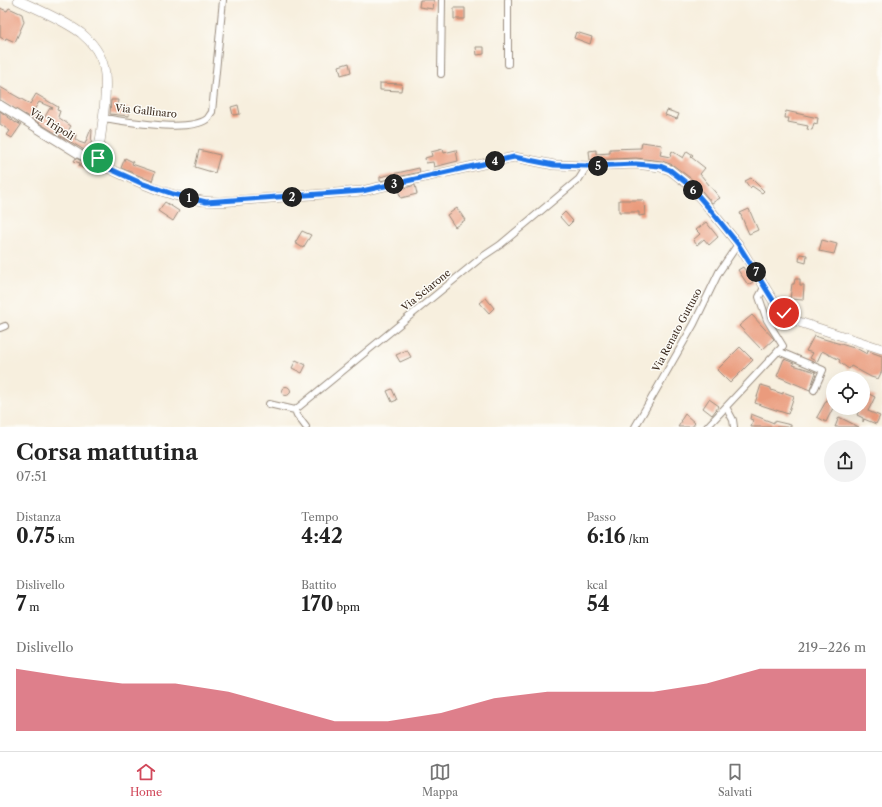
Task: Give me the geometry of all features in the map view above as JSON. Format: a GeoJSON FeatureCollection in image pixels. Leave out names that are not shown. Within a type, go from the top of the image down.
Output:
{"type":"FeatureCollection","features":[{"type":"Feature","properties":{"kind":"main road"},"geometry":{"type":"LineString","coordinates":[[18,0],[68,25],[81,33],[92,43],[98,52],[104,68],[103,118]]}},
{"type":"Feature","properties":{"kind":"main road","name":"Via Gallinaro"},"geometry":{"type":"LineString","coordinates":[[97,163],[103,118]]}},
{"type":"Feature","properties":{"kind":"main road","name":"Via Tripoli"},"geometry":{"type":"LineString","coordinates":[[97,163],[141,183],[173,194],[206,202],[362,191],[514,157],[554,165],[587,166],[636,164],[660,166],[670,170],[689,185],[708,207],[738,244],[776,305],[791,318],[799,322],[882,349]]}},
{"type":"Feature","properties":{"kind":"street","name":"Via Gallinaro"},"geometry":{"type":"LineString","coordinates":[[103,118],[178,126],[197,123],[207,119],[212,112],[223,0]]}},
{"type":"Feature","properties":{"kind":"street"},"geometry":{"type":"LineString","coordinates":[[441,74],[442,0]]}},
{"type":"Feature","properties":{"kind":"street"},"geometry":{"type":"LineString","coordinates":[[508,0],[508,64]]}},
{"type":"Feature","properties":{"kind":"street","name":"Via Tripoli"},"geometry":{"type":"LineString","coordinates":[[0,105],[79,154],[97,163]]}},
{"type":"Feature","properties":{"kind":"street","name":"Via Sciarone"},"geometry":{"type":"LineString","coordinates":[[295,410],[482,257],[500,245],[579,179],[587,166]]}},
{"type":"Feature","properties":{"kind":"street","name":"Via Renato Guttuso"},"geometry":{"type":"LineString","coordinates":[[635,427],[694,324],[719,272],[738,244]]}},
{"type":"Feature","properties":{"kind":"street"},"geometry":{"type":"LineString","coordinates":[[707,427],[783,346],[767,320],[759,297],[765,286]]}},
{"type":"Feature","properties":{"kind":"street"},"geometry":{"type":"LineString","coordinates":[[778,351],[823,370],[814,390]]}},
{"type":"Feature","properties":{"kind":"street"},"geometry":{"type":"LineString","coordinates":[[269,404],[295,410],[306,427]]}},
{"type":"Feature","properties":{"kind":"street"},"geometry":{"type":"LineString","coordinates":[[726,407],[733,420],[734,427]]}},
{"type":"Feature","properties":{"kind":"building"},"geometry":{"type":"Polygon","coordinates":[[[420,0],[434,0],[433,9],[419,7],[420,0]]]}},
{"type":"Feature","properties":{"kind":"building"},"geometry":{"type":"Polygon","coordinates":[[[0,8],[7,11],[9,8],[22,14],[24,22],[15,42],[6,38],[5,40],[0,37],[0,8]]]}},
{"type":"Feature","properties":{"kind":"building"},"geometry":{"type":"Polygon","coordinates":[[[454,8],[465,8],[465,19],[454,19],[454,8]]]}},
{"type":"Feature","properties":{"kind":"building"},"geometry":{"type":"Polygon","coordinates":[[[576,32],[592,37],[590,44],[574,38],[576,32]]]}},
{"type":"Feature","properties":{"kind":"building"},"geometry":{"type":"Polygon","coordinates":[[[476,47],[484,47],[484,54],[477,55],[476,47]]]}},
{"type":"Feature","properties":{"kind":"building"},"geometry":{"type":"Polygon","coordinates":[[[349,63],[351,72],[341,75],[339,66],[349,63]]]}},
{"type":"Feature","properties":{"kind":"building"},"geometry":{"type":"Polygon","coordinates":[[[380,83],[402,84],[401,91],[380,90],[380,83]]]}},
{"type":"Feature","properties":{"kind":"building"},"geometry":{"type":"Polygon","coordinates":[[[0,87],[30,104],[36,94],[58,107],[57,110],[60,111],[58,117],[71,126],[69,129],[76,135],[75,139],[79,142],[85,144],[91,129],[92,130],[91,144],[93,145],[91,154],[0,100],[0,87]],[[39,102],[32,113],[43,120],[50,108],[53,108],[39,102]]]}},
{"type":"Feature","properties":{"kind":"building"},"geometry":{"type":"Polygon","coordinates":[[[111,100],[118,100],[117,108],[129,108],[129,116],[110,114],[111,100]]]}},
{"type":"Feature","properties":{"kind":"building"},"geometry":{"type":"Polygon","coordinates":[[[238,105],[240,114],[233,115],[231,107],[238,105]]]}},
{"type":"Feature","properties":{"kind":"building"},"geometry":{"type":"Polygon","coordinates":[[[667,110],[679,114],[677,119],[665,115],[667,110]]]}},
{"type":"Feature","properties":{"kind":"building"},"geometry":{"type":"Polygon","coordinates":[[[0,111],[21,125],[12,138],[7,135],[10,131],[0,124],[0,111]]]}},
{"type":"Feature","properties":{"kind":"building"},"geometry":{"type":"Polygon","coordinates":[[[786,111],[818,118],[817,124],[814,123],[812,130],[807,129],[808,126],[788,122],[789,118],[785,118],[786,111]]]}},
{"type":"Feature","properties":{"kind":"building"},"geometry":{"type":"Polygon","coordinates":[[[642,142],[662,145],[660,155],[670,157],[672,151],[683,158],[687,151],[693,155],[691,157],[705,168],[700,174],[720,198],[712,203],[693,180],[673,165],[662,161],[636,158],[590,160],[589,151],[596,150],[596,154],[610,153],[610,149],[641,148],[642,142]]]}},
{"type":"Feature","properties":{"kind":"building"},"geometry":{"type":"Polygon","coordinates":[[[443,149],[444,153],[456,150],[458,161],[434,167],[433,162],[426,163],[425,158],[432,156],[431,152],[443,149]]]}},
{"type":"Feature","properties":{"kind":"building"},"geometry":{"type":"Polygon","coordinates":[[[199,150],[220,155],[215,173],[195,167],[199,150]]]}},
{"type":"Feature","properties":{"kind":"building"},"geometry":{"type":"Polygon","coordinates":[[[76,158],[87,164],[85,169],[79,166],[80,163],[74,161],[76,158]]]}},
{"type":"Feature","properties":{"kind":"building"},"geometry":{"type":"Polygon","coordinates":[[[125,158],[133,162],[132,164],[155,172],[152,181],[121,168],[125,158]]]}},
{"type":"Feature","properties":{"kind":"building"},"geometry":{"type":"Polygon","coordinates":[[[419,168],[420,172],[380,181],[380,177],[419,168]]]}},
{"type":"Feature","properties":{"kind":"building"},"geometry":{"type":"Polygon","coordinates":[[[751,178],[764,191],[762,193],[752,186],[750,188],[745,181],[751,178]]]}},
{"type":"Feature","properties":{"kind":"building"},"geometry":{"type":"Polygon","coordinates":[[[415,185],[417,194],[401,198],[398,190],[415,185]]]}},
{"type":"Feature","properties":{"kind":"building"},"geometry":{"type":"Polygon","coordinates":[[[619,200],[644,200],[645,215],[639,216],[639,212],[619,212],[619,200]]]}},
{"type":"Feature","properties":{"kind":"building"},"geometry":{"type":"Polygon","coordinates":[[[165,202],[179,211],[173,221],[158,211],[165,202]]]}},
{"type":"Feature","properties":{"kind":"building"},"geometry":{"type":"Polygon","coordinates":[[[457,208],[465,220],[455,227],[447,215],[457,208]]]}},
{"type":"Feature","properties":{"kind":"building"},"geometry":{"type":"Polygon","coordinates":[[[749,209],[758,230],[749,234],[740,213],[749,209]]]}},
{"type":"Feature","properties":{"kind":"building"},"geometry":{"type":"Polygon","coordinates":[[[565,212],[573,221],[568,226],[560,217],[565,212]]]}},
{"type":"Feature","properties":{"kind":"building"},"geometry":{"type":"Polygon","coordinates":[[[706,222],[718,237],[709,245],[704,239],[697,245],[693,240],[700,234],[696,230],[706,222]]]}},
{"type":"Feature","properties":{"kind":"building"},"geometry":{"type":"Polygon","coordinates":[[[302,231],[311,235],[303,248],[295,243],[302,231]]]}},
{"type":"Feature","properties":{"kind":"building"},"geometry":{"type":"Polygon","coordinates":[[[822,240],[837,244],[834,254],[819,251],[822,240]]]}},
{"type":"Feature","properties":{"kind":"building"},"geometry":{"type":"Polygon","coordinates":[[[800,254],[807,255],[806,263],[799,261],[800,254]]]}},
{"type":"Feature","properties":{"kind":"building"},"geometry":{"type":"Polygon","coordinates":[[[743,267],[753,282],[748,285],[738,270],[743,267]]]}},
{"type":"Feature","properties":{"kind":"building"},"geometry":{"type":"Polygon","coordinates":[[[795,279],[800,279],[800,285],[804,285],[803,300],[790,299],[792,284],[794,284],[795,279]]]}},
{"type":"Feature","properties":{"kind":"building"},"geometry":{"type":"Polygon","coordinates":[[[486,298],[494,308],[489,313],[480,303],[486,298]]]}},
{"type":"Feature","properties":{"kind":"building"},"geometry":{"type":"Polygon","coordinates":[[[752,315],[774,339],[762,350],[739,326],[752,315]]]}},
{"type":"Feature","properties":{"kind":"building"},"geometry":{"type":"Polygon","coordinates":[[[814,336],[854,347],[867,354],[868,351],[882,356],[882,371],[878,379],[870,376],[870,371],[860,371],[851,366],[849,369],[839,362],[840,360],[822,351],[817,362],[810,358],[813,353],[806,351],[814,336]]]}},
{"type":"Feature","properties":{"kind":"building"},"geometry":{"type":"Polygon","coordinates":[[[740,347],[753,360],[730,383],[717,370],[740,347]]]}},
{"type":"Feature","properties":{"kind":"building"},"geometry":{"type":"Polygon","coordinates":[[[407,350],[411,357],[400,362],[396,355],[407,350]]]}},
{"type":"Feature","properties":{"kind":"building"},"geometry":{"type":"Polygon","coordinates":[[[784,359],[794,363],[793,365],[816,372],[810,390],[777,376],[784,359]]]}},
{"type":"Feature","properties":{"kind":"building"},"geometry":{"type":"Polygon","coordinates":[[[296,360],[306,365],[302,373],[292,368],[296,360]]]}},
{"type":"Feature","properties":{"kind":"building"},"geometry":{"type":"Polygon","coordinates":[[[761,385],[783,394],[783,392],[794,396],[788,414],[755,403],[761,385]]]}},
{"type":"Feature","properties":{"kind":"building"},"geometry":{"type":"Polygon","coordinates":[[[286,386],[291,391],[286,396],[281,391],[286,386]]]}},
{"type":"Feature","properties":{"kind":"building"},"geometry":{"type":"Polygon","coordinates":[[[392,389],[397,400],[392,402],[387,391],[392,389]]]}},
{"type":"Feature","properties":{"kind":"building"},"geometry":{"type":"Polygon","coordinates":[[[870,394],[875,397],[870,407],[870,394]]]}},
{"type":"Feature","properties":{"kind":"building"},"geometry":{"type":"Polygon","coordinates":[[[709,399],[719,406],[712,415],[703,408],[709,399]]]}},
{"type":"Feature","properties":{"kind":"building"},"geometry":{"type":"Polygon","coordinates":[[[826,401],[826,415],[830,415],[826,422],[817,417],[826,401]]]}},
{"type":"Feature","properties":{"kind":"building"},"geometry":{"type":"Polygon","coordinates":[[[870,412],[880,416],[876,424],[864,419],[863,422],[863,418],[857,415],[870,415],[870,412]]]}},
{"type":"Feature","properties":{"kind":"building"},"geometry":{"type":"Polygon","coordinates":[[[685,414],[695,423],[692,427],[678,427],[682,421],[681,420],[685,414]]]}},
{"type":"Feature","properties":{"kind":"building"},"geometry":{"type":"Polygon","coordinates":[[[751,414],[774,423],[774,421],[791,425],[791,427],[751,427],[753,420],[750,419],[751,414]]]}},
{"type":"Feature","properties":{"kind":"building"},"geometry":{"type":"Polygon","coordinates":[[[839,417],[859,427],[835,427],[839,417]]]}},
{"type":"Feature","properties":{"kind":"route"},"geometry":{"type":"LineString","coordinates":[[98,158],[97,163],[141,183],[173,194],[206,202],[349,193],[374,189],[514,157],[554,165],[587,166],[636,164],[660,166],[670,170],[689,185],[708,207],[738,244],[776,305],[784,313]]}}]}
